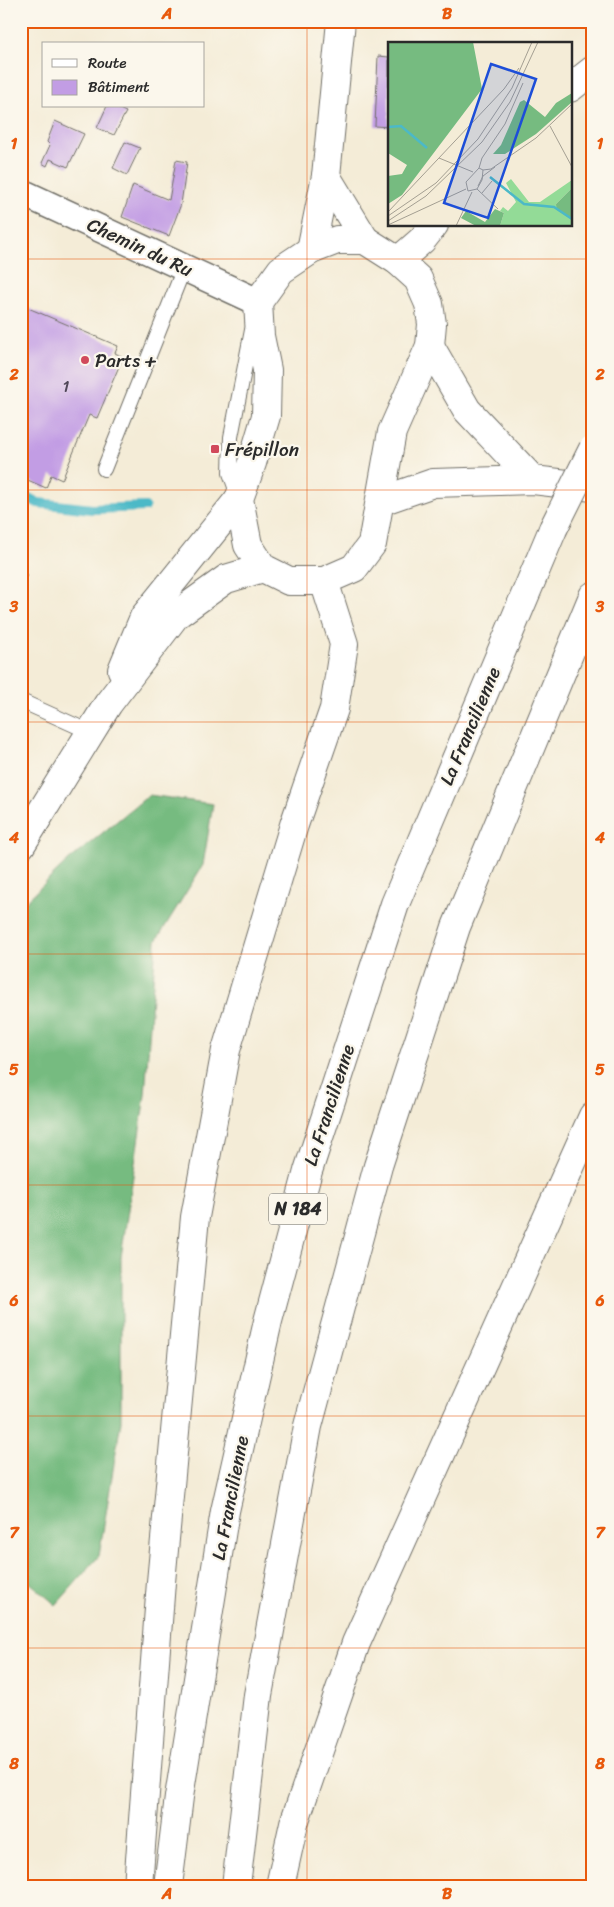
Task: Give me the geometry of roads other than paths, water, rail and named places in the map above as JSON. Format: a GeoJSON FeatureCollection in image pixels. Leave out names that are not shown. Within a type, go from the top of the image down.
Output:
{"type":"FeatureCollection","features":[{"type":"Feature","properties":{"kind":"main road"},"geometry":{"type":"LineString","coordinates":[[312,250],[326,176],[341,21]]}},
{"type":"Feature","properties":{"kind":"main road"},"geometry":{"type":"LineString","coordinates":[[572,86],[593,70]]}},
{"type":"Feature","properties":{"kind":"main road"},"geometry":{"type":"LineString","coordinates":[[239,499],[248,545],[263,568],[289,581],[324,581],[354,568],[372,544],[392,432],[430,346],[432,324],[430,304],[418,279],[398,261],[365,240],[326,176]]}},
{"type":"Feature","properties":{"kind":"main road"},"geometry":{"type":"LineString","coordinates":[[398,261],[422,240],[433,226]]}},
{"type":"Feature","properties":{"kind":"main road"},"geometry":{"type":"LineString","coordinates":[[108,704],[144,617],[239,499],[266,416],[267,370],[260,336],[258,302],[281,270],[312,250],[337,240],[365,240]]}},
{"type":"Feature","properties":{"kind":"main road"},"geometry":{"type":"LineString","coordinates":[[430,346],[467,410],[533,480]]}},
{"type":"Feature","properties":{"kind":"main road","name":"La Francilienne"},"geometry":{"type":"LineString","coordinates":[[168,1886],[179,1797],[225,1511],[268,1321],[308,1171],[395,904],[553,529],[593,449]]}},
{"type":"Feature","properties":{"kind":"main road"},"geometry":{"type":"LineString","coordinates":[[381,501],[432,483],[533,480],[593,487]]}},
{"type":"Feature","properties":{"kind":"main road"},"geometry":{"type":"LineString","coordinates":[[21,845],[108,704],[176,615],[226,579],[263,568]]}},
{"type":"Feature","properties":{"kind":"main road"},"geometry":{"type":"LineString","coordinates":[[138,1886],[160,1582],[195,1217],[226,1050],[294,824],[334,709],[344,644],[324,581]]}},
{"type":"Feature","properties":{"kind":"main road"},"geometry":{"type":"LineString","coordinates":[[236,1886],[258,1694],[308,1426],[378,1166],[456,926],[593,596]]}},
{"type":"Feature","properties":{"kind":"main road"},"geometry":{"type":"LineString","coordinates":[[280,1886],[294,1823],[356,1643],[593,1116]]}},
{"type":"Feature","properties":{"kind":"street","name":"Chemin du Ru"},"geometry":{"type":"LineString","coordinates":[[21,192],[258,302]]}},
{"type":"Feature","properties":{"kind":"lane"},"geometry":{"type":"LineString","coordinates":[[104,469],[184,268]]}},
{"type":"Feature","properties":{"kind":"lane"},"geometry":{"type":"LineString","coordinates":[[21,702],[90,732]]}},
{"type":"Feature","properties":{"kind":"waterway"},"geometry":{"type":"LineString","coordinates":[[21,494],[38,503],[92,509],[145,507]]}},
{"type":"Feature","properties":{"kind":"place","name":"Parts +"},"geometry":{"type":"Point","coordinates":[85,360]}},
{"type":"Feature","properties":{"kind":"place","name":"Frépillon"},"geometry":{"type":"Point","coordinates":[215,449]}}]}
